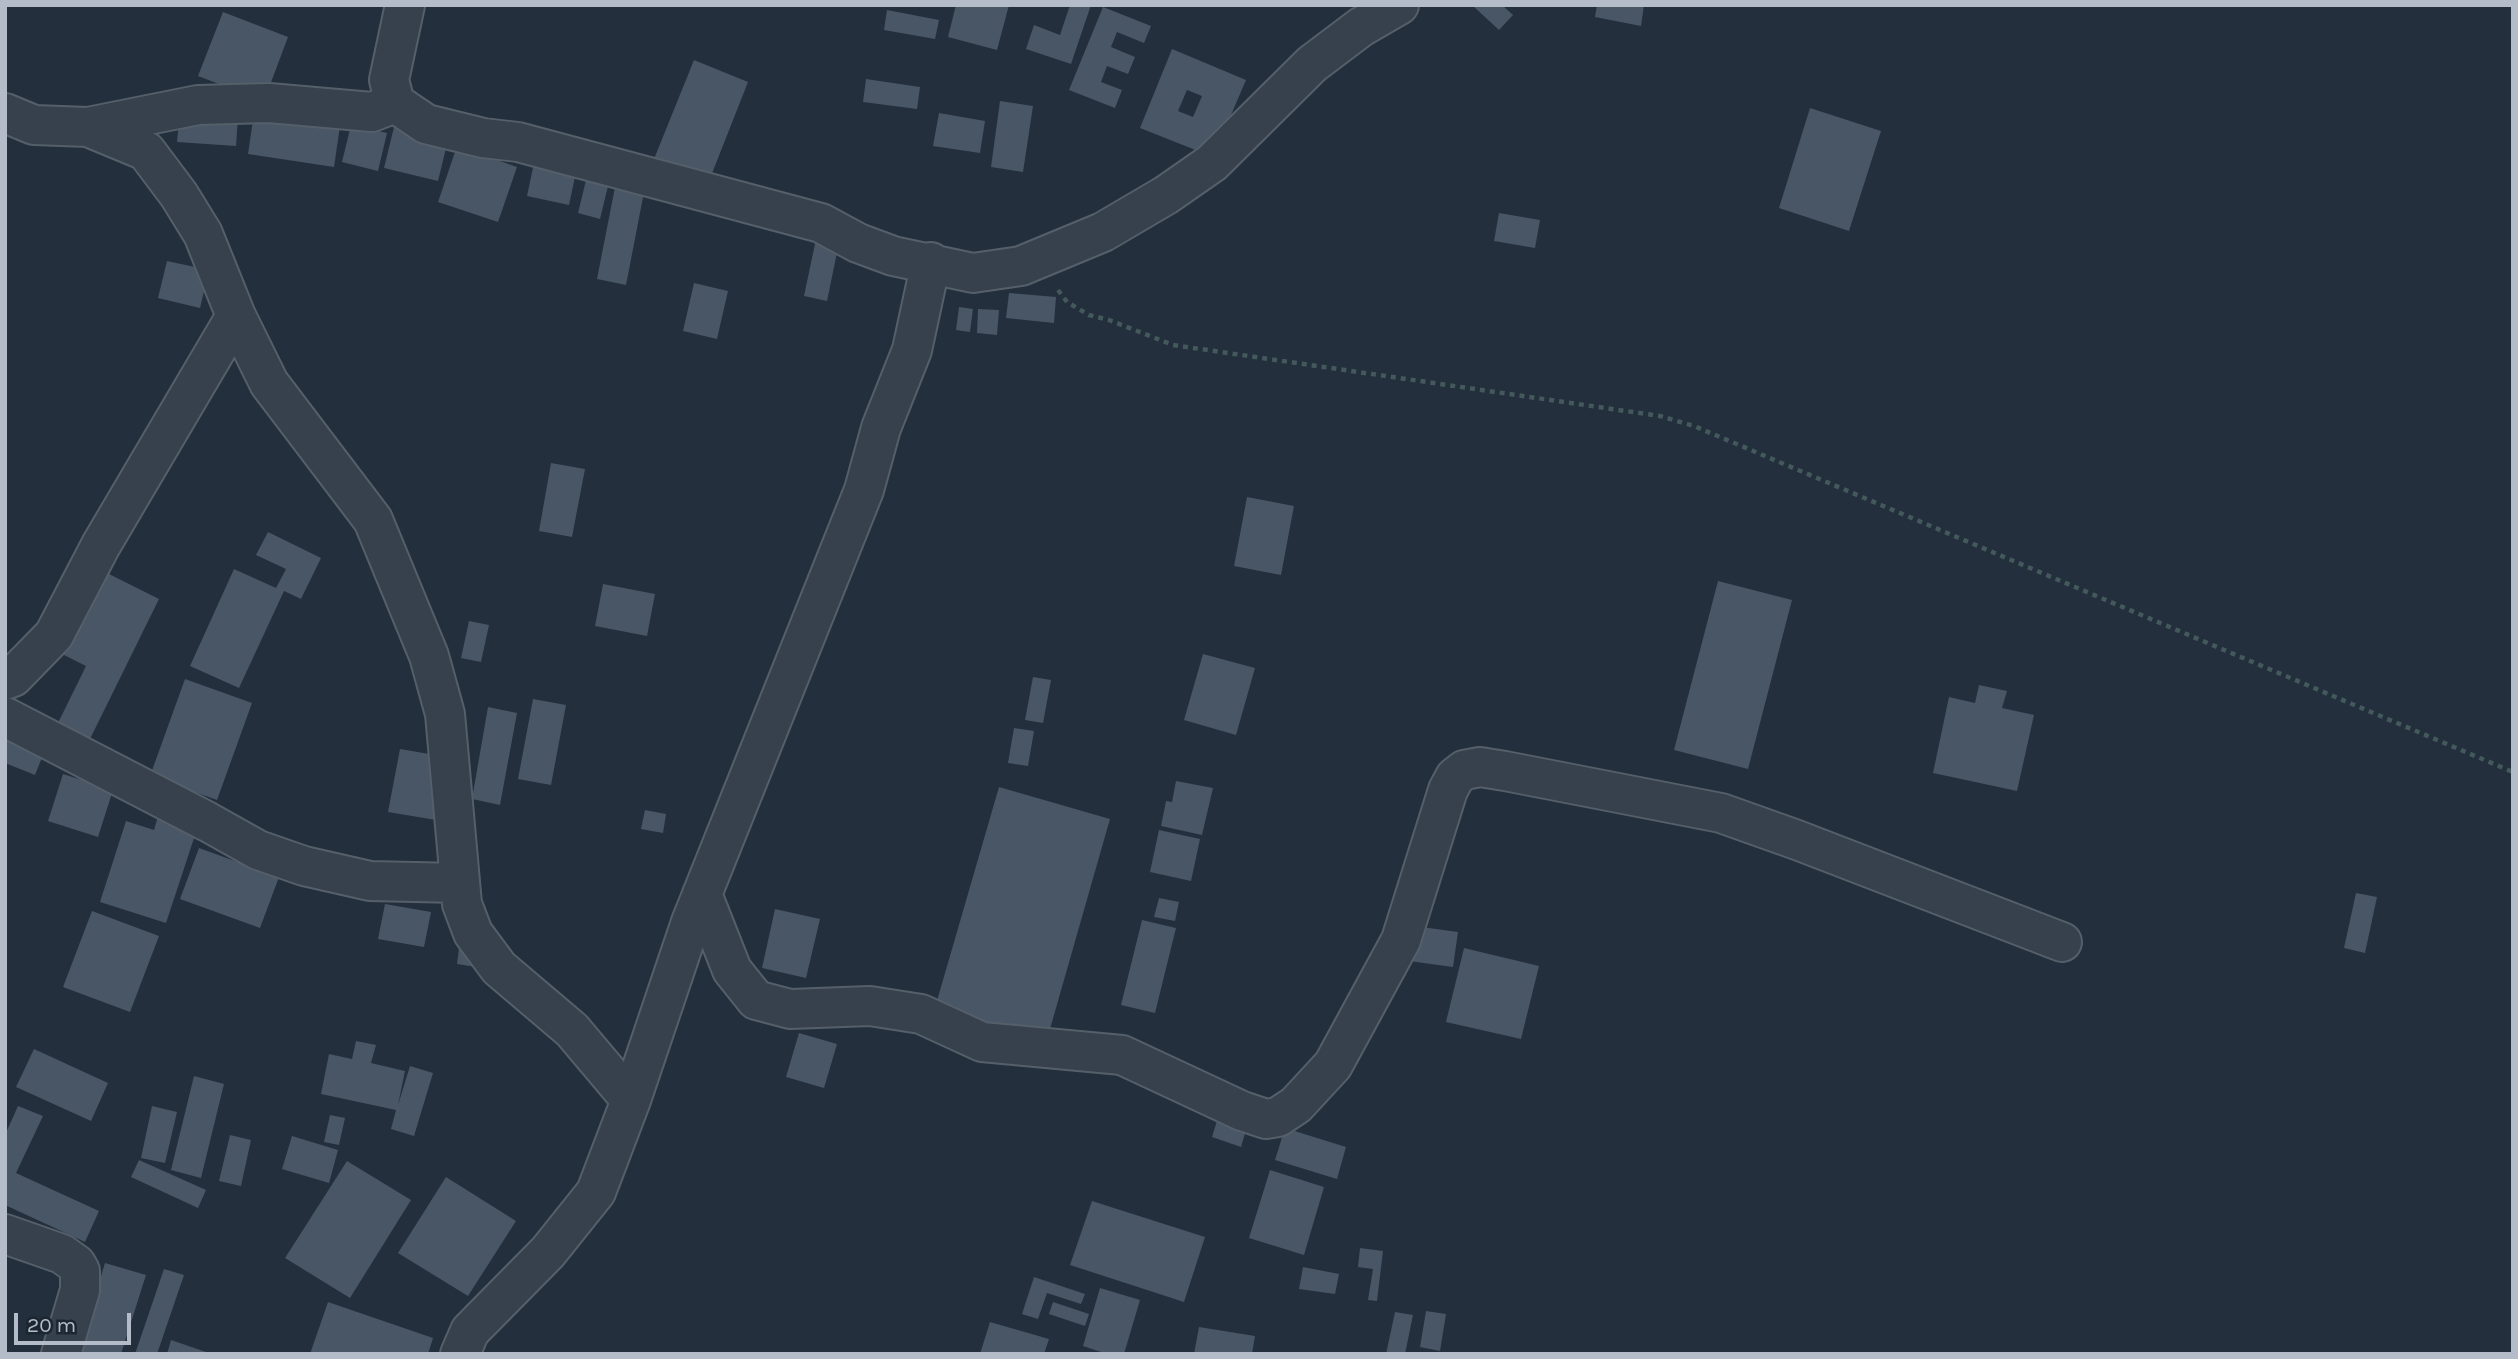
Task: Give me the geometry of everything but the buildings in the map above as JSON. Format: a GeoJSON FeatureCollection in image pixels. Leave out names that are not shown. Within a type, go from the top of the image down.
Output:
{"type":"FeatureCollection","features":[{"type":"Feature","properties":{"kind":"street"},"geometry":{"type":"LineString","coordinates":[[405,5],[389,79],[395,103],[426,124],[483,138],[518,142],[821,223],[858,243],[893,256],[973,273],[1021,266],[1103,232],[1201,171],[1312,64],[1361,27],[1399,5]]}},
{"type":"Feature","properties":{"kind":"street"},"geometry":{"type":"LineString","coordinates":[[5,113],[34,125],[88,127],[198,105],[269,103],[372,112],[395,103]]}},
{"type":"Feature","properties":{"kind":"street"},"geometry":{"type":"LineString","coordinates":[[88,127],[146,151],[179,195],[203,234],[236,316],[269,383],[373,520],[429,656],[445,715],[459,883],[462,904],[473,933],[499,968],[572,1030],[631,1101]]}},
{"type":"Feature","properties":{"kind":"street"},"geometry":{"type":"LineString","coordinates":[[460,1354],[471,1331],[548,1252],[596,1192],[631,1101],[702,894],[864,490],[881,428],[912,350],[931,262]]}},
{"type":"Feature","properties":{"kind":"street"},"geometry":{"type":"LineString","coordinates":[[5,680],[13,677],[54,635],[101,545],[236,316]]}},
{"type":"Feature","properties":{"kind":"street"},"geometry":{"type":"LineString","coordinates":[[5,717],[196,815],[258,850],[304,866],[370,881],[459,883]]}},
{"type":"Feature","properties":{"kind":"street"},"geometry":{"type":"LineString","coordinates":[[702,894],[732,970],[756,1000],[790,1009],[870,1006],[921,1014],[982,1042],[1122,1055],[1242,1111],[1266,1119],[1278,1117],[1296,1105],[1333,1065],[1401,940],[1448,790],[1455,777],[1464,770],[1480,767],[1505,771],[1721,813],[2062,942]]}},
{"type":"Feature","properties":{"kind":"street"},"geometry":{"type":"LineString","coordinates":[[5,1234],[62,1254],[80,1271],[80,1290],[61,1354]]}},
{"type":"Feature","properties":{"kind":"path"},"geometry":{"type":"LineString","coordinates":[[1021,266],[1049,277],[1067,302],[1088,315],[1109,320],[1173,345],[1660,416],[1694,426],[2513,772]]}}]}
